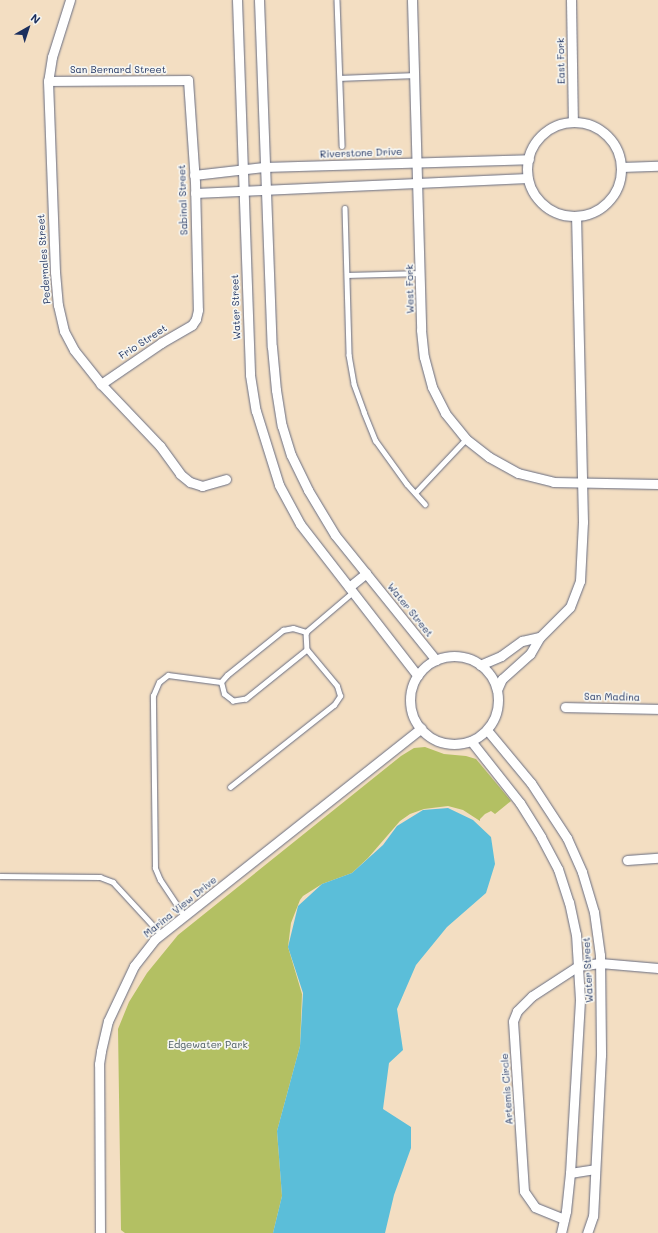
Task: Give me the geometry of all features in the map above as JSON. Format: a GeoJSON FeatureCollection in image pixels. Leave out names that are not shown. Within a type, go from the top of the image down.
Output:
{"type":"FeatureCollection","features":[{"type":"Feature","properties":{"kind":"street","name":"Pedernales Street"},"geometry":{"type":"LineString","coordinates":[[70,0],[52,57],[48,81],[54,272],[58,305],[64,331],[74,350],[101,384],[141,424],[160,446],[180,474],[190,482],[202,486],[226,479]]}},
{"type":"Feature","properties":{"kind":"street","name":"Water Street"},"geometry":{"type":"LineString","coordinates":[[237,0],[250,375],[258,418],[279,485],[300,524],[418,676]]}},
{"type":"Feature","properties":{"kind":"street","name":"Water Street"},"geometry":{"type":"LineString","coordinates":[[259,0],[264,167],[272,347],[276,390],[282,426],[291,455],[308,490],[335,535],[436,660]]}},
{"type":"Feature","properties":{"kind":"street","name":"West Fork"},"geometry":{"type":"LineString","coordinates":[[412,0],[424,357],[432,387],[445,413],[466,439],[488,457],[518,473],[553,482],[658,484]]}},
{"type":"Feature","properties":{"kind":"street","name":"East Fork"},"geometry":{"type":"LineString","coordinates":[[570,0],[573,122]]}},
{"type":"Feature","properties":{"kind":"street","name":"San Bernard Street"},"geometry":{"type":"LineString","coordinates":[[48,81],[188,80]]}},
{"type":"Feature","properties":{"kind":"street","name":"Sabinal Street"},"geometry":{"type":"LineString","coordinates":[[188,80],[195,193],[198,310],[196,319]]}},
{"type":"Feature","properties":{"kind":"street"},"geometry":{"type":"LineString","coordinates":[[573,122],[587,124],[601,130],[612,140],[619,153],[621,167],[620,182],[614,195],[604,206],[591,213],[576,216],[564,215],[552,210],[542,203],[534,193],[528,178],[529,159],[534,144],[544,133],[558,125],[573,122]]}},
{"type":"Feature","properties":{"kind":"street","name":"Riverstone Drive"},"geometry":{"type":"LineString","coordinates":[[194,175],[264,167],[529,159]]}},
{"type":"Feature","properties":{"kind":"street"},"geometry":{"type":"LineString","coordinates":[[621,167],[658,166]]}},
{"type":"Feature","properties":{"kind":"street"},"geometry":{"type":"LineString","coordinates":[[195,193],[528,178]]}},
{"type":"Feature","properties":{"kind":"street"},"geometry":{"type":"LineString","coordinates":[[497,690],[502,679],[530,654],[540,637],[570,607],[580,581],[583,522],[576,216]]}},
{"type":"Feature","properties":{"kind":"street","name":"Frio Street"},"geometry":{"type":"LineString","coordinates":[[101,384],[161,343],[192,325],[196,319]]}},
{"type":"Feature","properties":{"kind":"street"},"geometry":{"type":"LineString","coordinates":[[351,590],[366,573]]}},
{"type":"Feature","properties":{"kind":"street"},"geometry":{"type":"LineString","coordinates":[[480,665],[501,656],[522,641],[540,637]]}},
{"type":"Feature","properties":{"kind":"street"},"geometry":{"type":"LineString","coordinates":[[448,657],[470,659],[480,665],[491,676],[497,690],[498,704],[495,718],[487,730],[471,741],[458,744],[444,743],[431,737],[420,728],[414,718],[411,696],[418,676],[426,667],[436,660],[448,657]]}},
{"type":"Feature","properties":{"kind":"street","name":"San Madina"},"geometry":{"type":"LineString","coordinates":[[565,707],[658,709]]}},
{"type":"Feature","properties":{"kind":"street","name":"Marina View Drive"},"geometry":{"type":"LineString","coordinates":[[100,1233],[100,1064],[102,1041],[115,1004],[128,977],[144,951],[161,934],[420,728]]}},
{"type":"Feature","properties":{"kind":"street","name":"Water Street"},"geometry":{"type":"LineString","coordinates":[[487,730],[531,783],[567,838],[582,872],[594,912],[600,963],[601,1055],[593,1216],[587,1233]]}},
{"type":"Feature","properties":{"kind":"street","name":"Water Street"},"geometry":{"type":"LineString","coordinates":[[471,741],[520,804],[558,869],[569,902],[576,934],[580,1000],[570,1173],[561,1233]]}},
{"type":"Feature","properties":{"kind":"street"},"geometry":{"type":"LineString","coordinates":[[627,860],[658,858]]}},
{"type":"Feature","properties":{"kind":"street"},"geometry":{"type":"LineString","coordinates":[[578,966],[600,963],[658,968]]}},
{"type":"Feature","properties":{"kind":"street","name":"Artemis Circle"},"geometry":{"type":"LineString","coordinates":[[564,1219],[535,1207],[524,1191],[513,1021],[517,1011],[532,996],[578,966]]}},
{"type":"Feature","properties":{"kind":"street"},"geometry":{"type":"LineString","coordinates":[[570,1173],[595,1169]]}},
{"type":"Feature","properties":{"kind":"lane"},"geometry":{"type":"LineString","coordinates":[[337,0],[342,146]]}},
{"type":"Feature","properties":{"kind":"lane"},"geometry":{"type":"LineString","coordinates":[[340,78],[415,75]]}},
{"type":"Feature","properties":{"kind":"lane"},"geometry":{"type":"LineString","coordinates":[[345,208],[348,274],[349,355],[354,384],[376,441],[391,463],[415,493],[426,504]]}},
{"type":"Feature","properties":{"kind":"lane"},"geometry":{"type":"LineString","coordinates":[[348,274],[420,273]]}},
{"type":"Feature","properties":{"kind":"lane"},"geometry":{"type":"LineString","coordinates":[[415,493],[466,439]]}},
{"type":"Feature","properties":{"kind":"lane"},"geometry":{"type":"LineString","coordinates":[[306,632],[351,590]]}},
{"type":"Feature","properties":{"kind":"lane"},"geometry":{"type":"LineString","coordinates":[[221,682],[227,675],[283,630],[293,628],[306,632]]}},
{"type":"Feature","properties":{"kind":"lane"},"geometry":{"type":"LineString","coordinates":[[230,787],[334,705],[340,696],[337,686],[308,650],[306,632]]}},
{"type":"Feature","properties":{"kind":"lane"},"geometry":{"type":"LineString","coordinates":[[221,682],[224,694],[233,701],[246,699],[308,650]]}},
{"type":"Feature","properties":{"kind":"lane"},"geometry":{"type":"LineString","coordinates":[[184,916],[160,880],[155,868],[153,696],[159,682],[168,674],[221,682]]}},
{"type":"Feature","properties":{"kind":"lane"},"geometry":{"type":"LineString","coordinates":[[0,876],[100,876],[113,882],[161,934]]}},
{"type":"Feature","properties":{"kind":"green space","name":"Edgewater Park"},"geometry":{"type":"Polygon","coordinates":[[[425,747],[444,754],[466,756],[476,759],[511,801],[495,814],[491,811],[485,814],[480,821],[463,810],[448,806],[424,809],[410,814],[400,821],[368,858],[352,873],[322,884],[303,896],[300,900],[291,923],[288,947],[302,994],[300,1046],[277,1131],[282,1196],[273,1233],[125,1233],[121,1230],[118,1029],[129,1002],[147,973],[178,935],[401,756],[414,748],[425,747]]]}},
{"type":"Feature","properties":{"kind":"water"},"geometry":{"type":"Polygon","coordinates":[[[448,808],[473,820],[491,837],[495,864],[486,893],[447,927],[416,965],[397,1009],[403,1050],[389,1063],[383,1109],[411,1127],[411,1148],[394,1195],[385,1233],[273,1233],[282,1196],[277,1131],[300,1046],[303,993],[288,947],[298,906],[322,884],[352,873],[383,845],[397,826],[423,810],[448,808]]]}}]}
